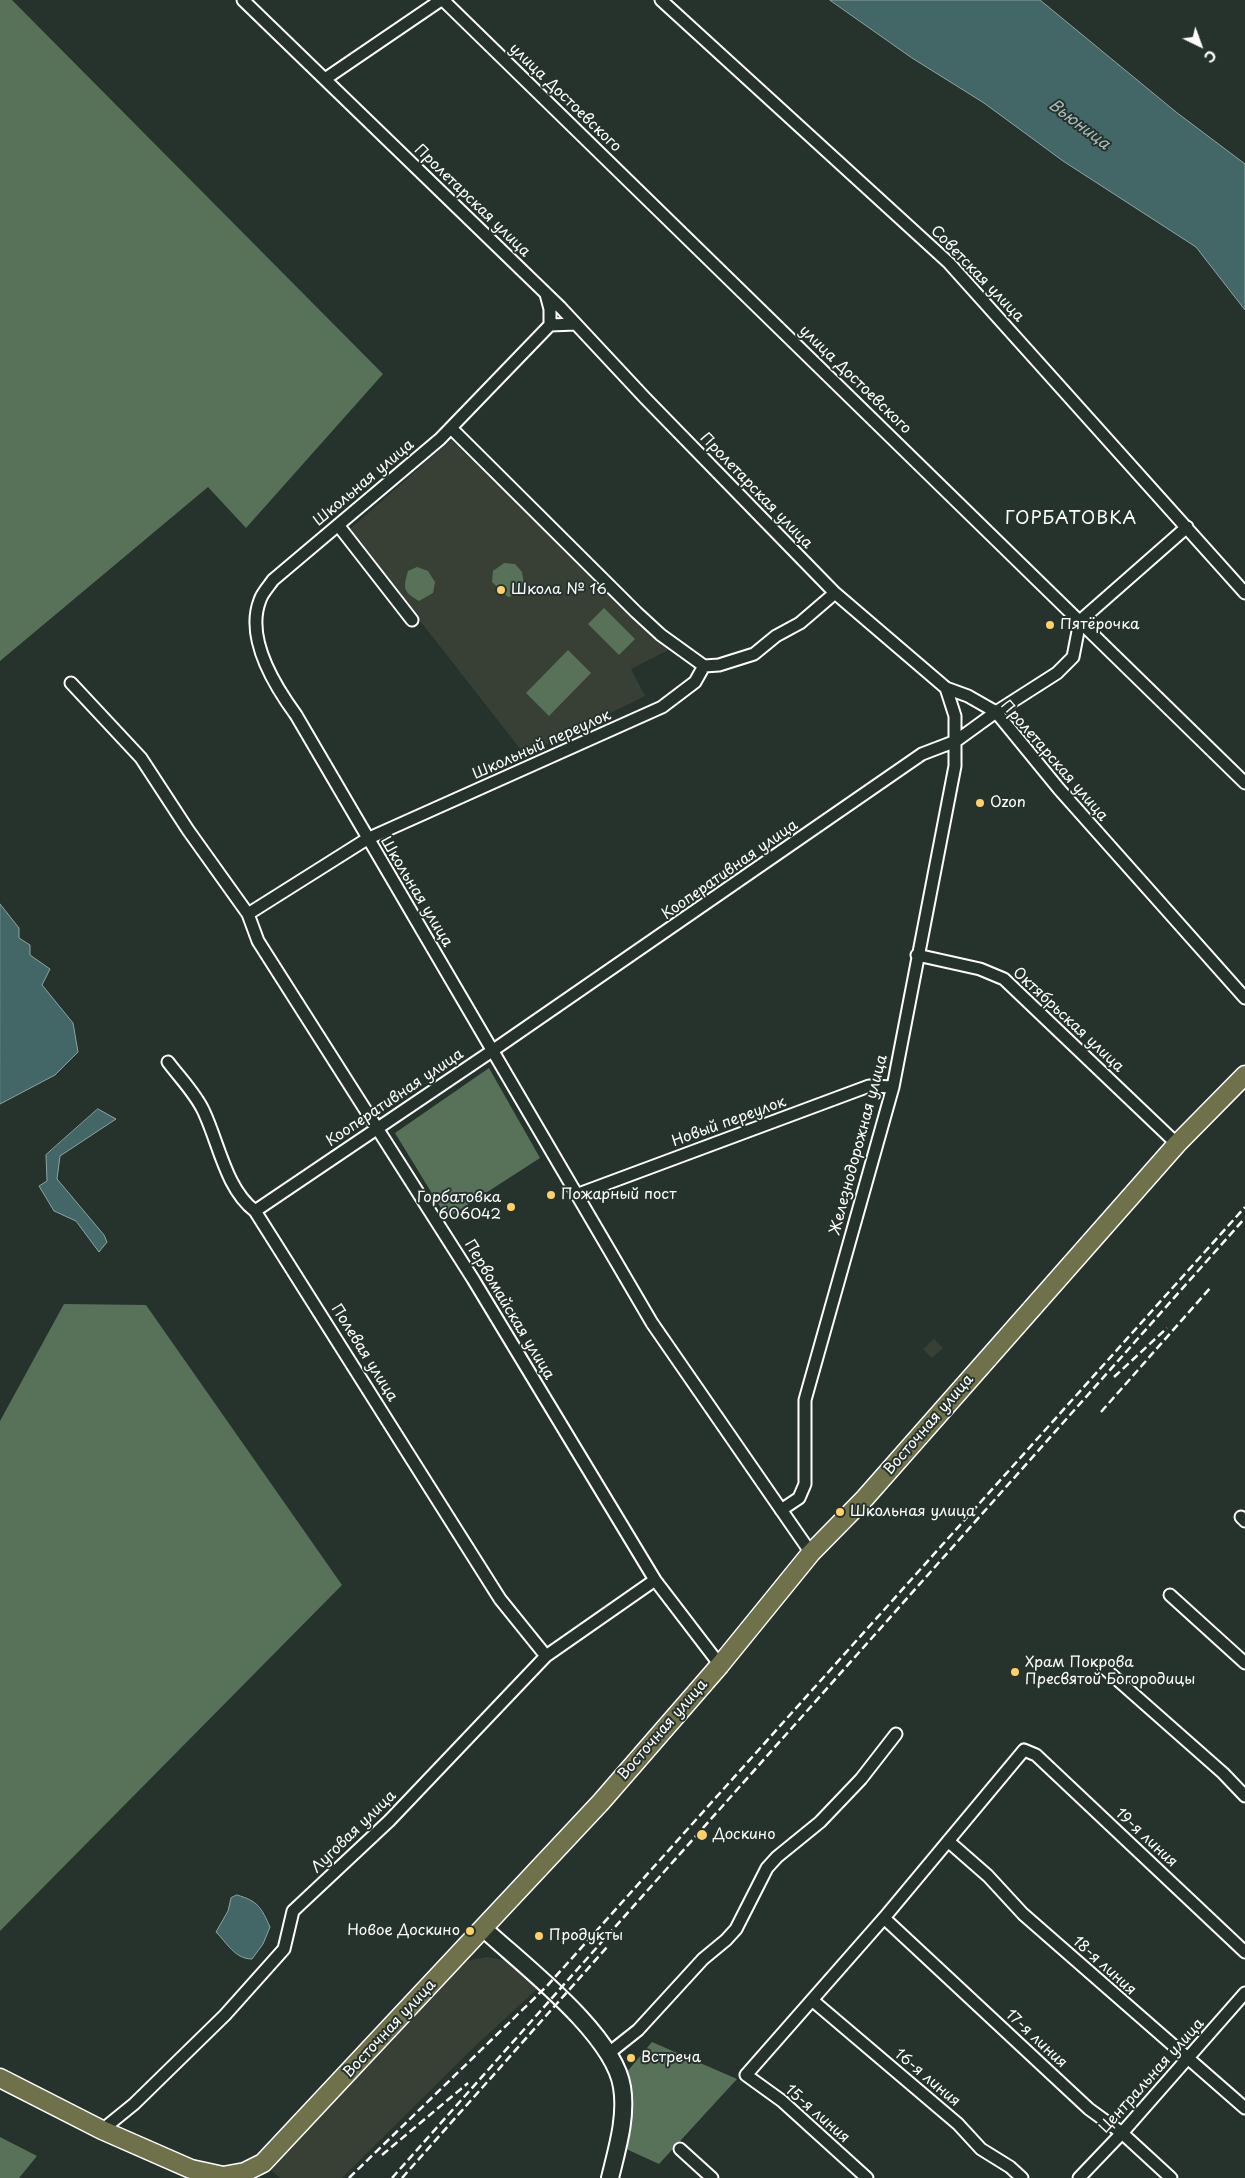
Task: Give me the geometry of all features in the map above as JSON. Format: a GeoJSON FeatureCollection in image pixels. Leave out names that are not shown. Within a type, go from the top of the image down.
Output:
{"type":"FeatureCollection","features":[{"type":"Feature","properties":{"kind":"main road","name":"Восточная улица"},"geometry":{"type":"LineString","coordinates":[[0,2078],[102,2130],[210,2174],[230,2175],[245,2172],[263,2163],[601,1802],[720,1665],[811,1553],[865,1498],[1177,1144],[1245,1075]]}},
{"type":"Feature","properties":{"kind":"street","name":"Пролетарская улица"},"geometry":{"type":"LineString","coordinates":[[243,0],[576,324],[664,418],[835,593],[946,688],[968,696],[996,712],[1059,789],[1245,998]]}},
{"type":"Feature","properties":{"kind":"street"},"geometry":{"type":"LineString","coordinates":[[325,80],[442,0]]}},
{"type":"Feature","properties":{"kind":"street","name":"улица Достоевского"},"geometry":{"type":"LineString","coordinates":[[442,0],[1245,783]]}},
{"type":"Feature","properties":{"kind":"street","name":"Советская улица"},"geometry":{"type":"LineString","coordinates":[[661,0],[949,263],[1245,593]]}},
{"type":"Feature","properties":{"kind":"street"},"geometry":{"type":"LineString","coordinates":[[546,294],[550,309],[550,325],[576,324]]}},
{"type":"Feature","properties":{"kind":"street","name":"Школьная улица"},"geometry":{"type":"LineString","coordinates":[[550,325],[451,428],[273,580],[260,598],[256,616],[260,644],[274,685],[296,715],[652,1323],[811,1553]]}},
{"type":"Feature","properties":{"kind":"street"},"geometry":{"type":"LineString","coordinates":[[451,428],[636,612],[661,635],[704,666],[719,665],[754,654],[776,636],[800,623],[835,593]]}},
{"type":"Feature","properties":{"kind":"street"},"geometry":{"type":"LineString","coordinates":[[338,525],[412,620]]}},
{"type":"Feature","properties":{"kind":"street"},"geometry":{"type":"LineString","coordinates":[[1080,621],[1187,527]]}},
{"type":"Feature","properties":{"kind":"street","name":"Кооперативная улица"},"geometry":{"type":"LineString","coordinates":[[255,1211],[492,1051],[922,754],[956,741],[996,712],[1057,673],[1073,657],[1080,621]]}},
{"type":"Feature","properties":{"kind":"street","name":"Школьный переулок"},"geometry":{"type":"LineString","coordinates":[[248,914],[367,839],[662,707],[695,682],[704,666]]}},
{"type":"Feature","properties":{"kind":"street","name":"Первомайская улица"},"geometry":{"type":"LineString","coordinates":[[71,684],[141,758],[188,830],[248,914],[258,942],[473,1279],[655,1580],[720,1665]]}},
{"type":"Feature","properties":{"kind":"street","name":"Железнодорожная улица"},"geometry":{"type":"LineString","coordinates":[[781,1510],[799,1498],[804,1484],[805,1400],[893,1087],[955,766],[955,716],[946,688]]}},
{"type":"Feature","properties":{"kind":"street","name":"Октябрьская улица"},"geometry":{"type":"LineString","coordinates":[[918,955],[980,969],[1004,979],[1177,1144]]}},
{"type":"Feature","properties":{"kind":"street","name":"Полевая улица"},"geometry":{"type":"LineString","coordinates":[[168,1062],[204,1110],[236,1188],[244,1202],[255,1211],[500,1599],[546,1656]]}},
{"type":"Feature","properties":{"kind":"street","name":"Новый переулок"},"geometry":{"type":"LineString","coordinates":[[576,1195],[869,1086],[893,1087]]}},
{"type":"Feature","properties":{"kind":"street","name":"Луговая улица"},"geometry":{"type":"LineString","coordinates":[[102,2130],[134,2104],[225,2015],[284,1948],[293,1911],[389,1821],[546,1656],[655,1580]]}},
{"type":"Feature","properties":{"kind":"street"},"geometry":{"type":"LineString","coordinates":[[1170,1595],[1245,1663]]}},
{"type":"Feature","properties":{"kind":"street"},"geometry":{"type":"LineString","coordinates":[[1104,1668],[1223,1773],[1245,1796]]}},
{"type":"Feature","properties":{"kind":"street"},"geometry":{"type":"LineString","coordinates":[[609,2053],[638,2030],[704,1959],[736,1929],[767,1868],[777,1857],[820,1822],[861,1779],[896,1734]]}},
{"type":"Feature","properties":{"kind":"street","name":"19-я линия"},"geometry":{"type":"LineString","coordinates":[[948,1841],[1024,1750],[1036,1755],[1245,1952]]}},
{"type":"Feature","properties":{"kind":"street"},"geometry":{"type":"LineString","coordinates":[[812,2000],[948,1841]]}},
{"type":"Feature","properties":{"kind":"street","name":"18-я линия"},"geometry":{"type":"LineString","coordinates":[[948,1841],[988,1876],[1023,1914],[1187,2060],[1245,2108]]}},
{"type":"Feature","properties":{"kind":"street","name":"17-я линия"},"geometry":{"type":"LineString","coordinates":[[884,1918],[1089,2108],[1122,2133],[1171,2178]]}},
{"type":"Feature","properties":{"kind":"street"},"geometry":{"type":"LineString","coordinates":[[483,1928],[565,2003],[600,2039],[609,2053],[622,2087],[623,2104],[621,2130],[610,2178]]}},
{"type":"Feature","properties":{"kind":"street","name":"Центральная улица"},"geometry":{"type":"LineString","coordinates":[[1079,2178],[1122,2133],[1245,1993]]}},
{"type":"Feature","properties":{"kind":"street","name":"15-я линия"},"geometry":{"type":"LineString","coordinates":[[812,2000],[746,2075],[782,2101],[867,2178]]}},
{"type":"Feature","properties":{"kind":"street","name":"16-я линия"},"geometry":{"type":"LineString","coordinates":[[812,2000],[958,2124],[981,2150],[1010,2167],[1022,2178]]}},
{"type":"Feature","properties":{"kind":"street"},"geometry":{"type":"LineString","coordinates":[[680,2149],[712,2178]]}},
{"type":"Feature","properties":{"kind":"shaded area","name":"Школа № 16"},"geometry":{"type":"Polygon","coordinates":[[[451,440],[668,650],[631,669],[645,696],[525,755],[349,530],[451,440]]]}},
{"type":"Feature","properties":{"kind":"shaded area"},"geometry":{"type":"Polygon","coordinates":[[[934,1339],[943,1348],[932,1358],[923,1349],[934,1339]]]}},
{"type":"Feature","properties":{"kind":"shaded area"},"geometry":{"type":"Polygon","coordinates":[[[486,1957],[509,1961],[539,1987],[472,2049],[342,2178],[280,2178],[271,2170],[463,1962],[486,1957]]]}},
{"type":"Feature","properties":{"kind":"green space"},"geometry":{"type":"Polygon","coordinates":[[[0,0],[12,0],[383,374],[246,528],[208,487],[0,661],[0,0]]]}},
{"type":"Feature","properties":{"kind":"green space"},"geometry":{"type":"Polygon","coordinates":[[[504,563],[515,564],[522,572],[524,584],[516,595],[508,597],[492,582],[493,571],[504,563]]]}},
{"type":"Feature","properties":{"kind":"green space"},"geometry":{"type":"Polygon","coordinates":[[[417,567],[428,571],[435,582],[433,593],[419,601],[407,592],[405,586],[408,571],[417,567]]]}},
{"type":"Feature","properties":{"kind":"green space"},"geometry":{"type":"Polygon","coordinates":[[[604,608],[635,639],[619,655],[588,624],[604,608]]]}},
{"type":"Feature","properties":{"kind":"green space"},"geometry":{"type":"Polygon","coordinates":[[[568,650],[591,673],[549,716],[526,693],[568,650]]]}},
{"type":"Feature","properties":{"kind":"green space"},"geometry":{"type":"Polygon","coordinates":[[[489,1068],[540,1158],[447,1218],[395,1133],[489,1068]]]}},
{"type":"Feature","properties":{"kind":"green space"},"geometry":{"type":"Polygon","coordinates":[[[64,1304],[146,1305],[342,1585],[0,1931],[0,1421],[64,1304]]]}},
{"type":"Feature","properties":{"kind":"green space"},"geometry":{"type":"Polygon","coordinates":[[[652,2042],[737,2079],[659,2164],[624,2148],[631,2104],[626,2073],[652,2042]]]}},
{"type":"Feature","properties":{"kind":"green space"},"geometry":{"type":"Polygon","coordinates":[[[0,2137],[37,2156],[19,2178],[0,2178],[0,2137]]]}},
{"type":"Feature","properties":{"kind":"water","name":"Вьюница"},"geometry":{"type":"Polygon","coordinates":[[[830,0],[1040,0],[1176,112],[1245,164],[1245,310],[1196,247],[1063,161],[984,103],[912,58],[830,0]]]}},
{"type":"Feature","properties":{"kind":"water"},"geometry":{"type":"Polygon","coordinates":[[[0,904],[19,928],[19,938],[30,945],[30,955],[50,969],[42,985],[73,1023],[78,1052],[55,1075],[0,1104],[0,904]]]}},
{"type":"Feature","properties":{"kind":"water"},"geometry":{"type":"Polygon","coordinates":[[[98,1109],[116,1119],[60,1156],[57,1179],[104,1235],[107,1242],[99,1252],[76,1221],[54,1211],[39,1186],[47,1181],[46,1155],[98,1109]]]}},
{"type":"Feature","properties":{"kind":"water"},"geometry":{"type":"Polygon","coordinates":[[[237,1895],[254,1902],[264,1914],[270,1927],[263,1944],[252,1959],[236,1953],[216,1932],[228,1911],[231,1898],[237,1895]]]}},
{"type":"Feature","properties":{"kind":"railway"},"geometry":{"type":"LineString","coordinates":[[349,2178],[547,1986],[1245,1207]]}},
{"type":"Feature","properties":{"kind":"railway"},"geometry":{"type":"LineString","coordinates":[[392,2178],[1245,1218]]}},
{"type":"Feature","properties":{"kind":"railway"},"geometry":{"type":"LineString","coordinates":[[1101,1412],[1211,1287]]}},
{"type":"Feature","properties":{"kind":"railway"},"geometry":{"type":"LineString","coordinates":[[1114,1377],[1167,1328]]}},
{"type":"Feature","properties":{"kind":"railway"},"geometry":{"type":"LineString","coordinates":[[402,2178],[608,1946]]}},
{"type":"Feature","properties":{"kind":"railway"},"geometry":{"type":"LineString","coordinates":[[382,2155],[468,2083]]}},
{"type":"Feature","properties":{"kind":"place","name":"Школа № 16"},"geometry":{"type":"Point","coordinates":[501,590]}},
{"type":"Feature","properties":{"kind":"place","name":"Пятёрочка"},"geometry":{"type":"Point","coordinates":[1050,625]}},
{"type":"Feature","properties":{"kind":"place","name":"Ozon"},"geometry":{"type":"Point","coordinates":[980,803]}},
{"type":"Feature","properties":{"kind":"place","name":"Пожарный пост"},"geometry":{"type":"Point","coordinates":[551,1195]}},
{"type":"Feature","properties":{"kind":"place","name":"Горбатовка 606042"},"geometry":{"type":"Point","coordinates":[511,1207]}},
{"type":"Feature","properties":{"kind":"place","name":"Школьная улица"},"geometry":{"type":"Point","coordinates":[840,1512]}},
{"type":"Feature","properties":{"kind":"place","name":"Храм Покрова Пресвятой Богородицы"},"geometry":{"type":"Point","coordinates":[1015,1672]}},
{"type":"Feature","properties":{"kind":"place","name":"Доскино"},"geometry":{"type":"Point","coordinates":[702,1835]}},
{"type":"Feature","properties":{"kind":"place","name":"Новое Доскино"},"geometry":{"type":"Point","coordinates":[470,1931]}},
{"type":"Feature","properties":{"kind":"place","name":"Продукты"},"geometry":{"type":"Point","coordinates":[539,1936]}},
{"type":"Feature","properties":{"kind":"place","name":"Встреча"},"geometry":{"type":"Point","coordinates":[631,2058]}},
{"type":"Feature","properties":{"kind":"district","name":"ГОРБАТОВКА"},"geometry":{"type":"Point","coordinates":[1071,519]}}]}
